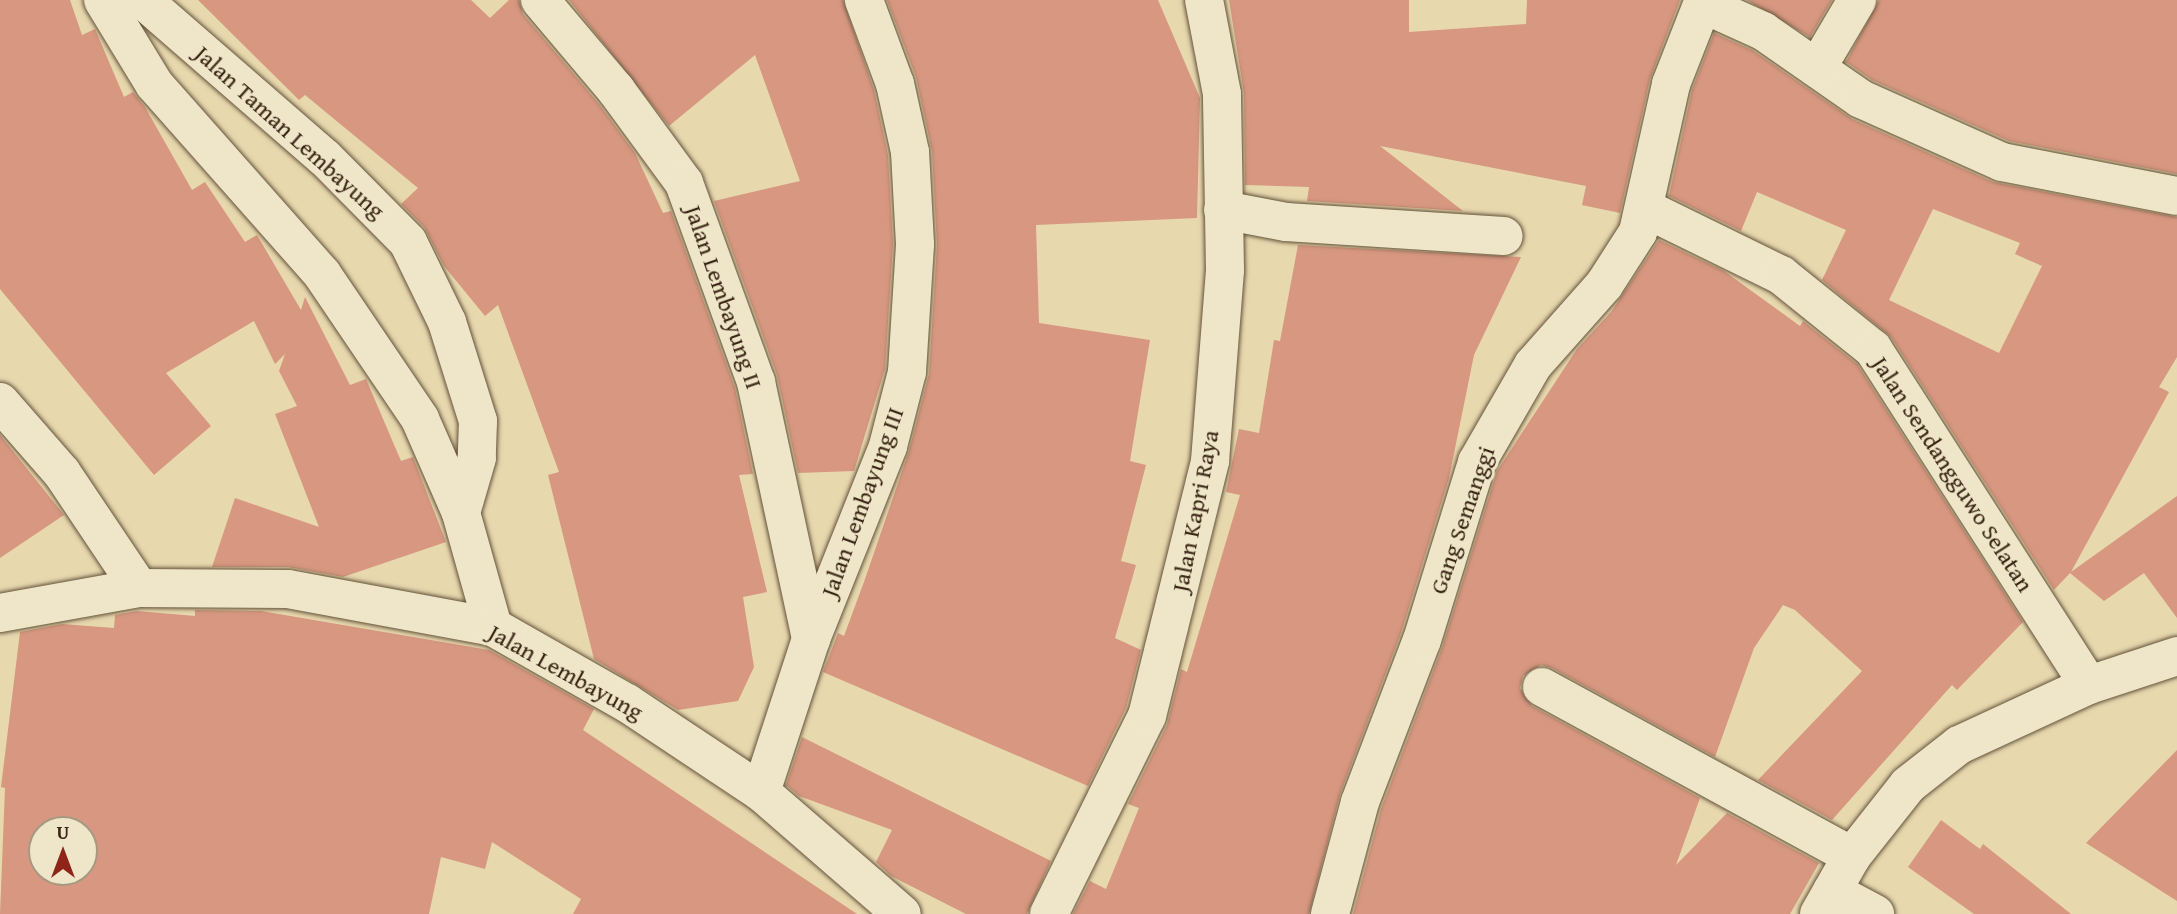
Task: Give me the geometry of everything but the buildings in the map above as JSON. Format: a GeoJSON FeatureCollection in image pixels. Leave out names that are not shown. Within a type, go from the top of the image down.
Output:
{"type":"FeatureCollection","features":[{"type":"Feature","properties":{"kind":"street"},"geometry":{"type":"LineString","coordinates":[[103,0],[154,84],[322,274],[420,419],[461,513],[493,627]]}},
{"type":"Feature","properties":{"kind":"street","name":"Jalan Taman Lembayung"},"geometry":{"type":"LineString","coordinates":[[143,0],[326,158],[408,242],[447,322],[478,421],[477,458],[461,513]]}},
{"type":"Feature","properties":{"kind":"street","name":"Jalan Lembayung II"},"geometry":{"type":"LineString","coordinates":[[540,0],[616,90],[684,183],[756,382],[811,639]]}},
{"type":"Feature","properties":{"kind":"street","name":"Jalan Lembayung III"},"geometry":{"type":"LineString","coordinates":[[761,792],[811,639],[888,446],[907,372],[915,244],[910,152],[895,84],[864,0]]}},
{"type":"Feature","properties":{"kind":"street","name":"Jalan Kapri Raya"},"geometry":{"type":"LineString","coordinates":[[1049,914],[1147,716],[1194,540],[1210,461],[1225,270],[1222,94],[1204,0]]}},
{"type":"Feature","properties":{"kind":"street"},"geometry":{"type":"LineString","coordinates":[[1817,68],[1857,0]]}},
{"type":"Feature","properties":{"kind":"street"},"geometry":{"type":"LineString","coordinates":[[1704,2],[1763,31],[1861,99],[2002,162],[2177,196]]}},
{"type":"Feature","properties":{"kind":"street","name":"Gang Semanggi"},"geometry":{"type":"LineString","coordinates":[[1330,914],[1360,802],[1422,640],[1477,462],[1533,365],[1604,285],[1639,232],[1671,84],[1704,2]]}},
{"type":"Feature","properties":{"kind":"street"},"geometry":{"type":"LineString","coordinates":[[154,84],[196,46]]}},
{"type":"Feature","properties":{"kind":"street","name":"Jalan Sendangguwo Selatan"},"geometry":{"type":"LineString","coordinates":[[1644,208],[1781,275],[1873,349],[2089,685]]}},
{"type":"Feature","properties":{"kind":"street"},"geometry":{"type":"LineString","coordinates":[[1223,210],[1286,222],[1504,236]]}},
{"type":"Feature","properties":{"kind":"street"},"geometry":{"type":"LineString","coordinates":[[0,402],[62,473],[139,588]]}},
{"type":"Feature","properties":{"kind":"street","name":"Jalan Lembayung"},"geometry":{"type":"LineString","coordinates":[[0,614],[139,588],[288,589],[493,627],[627,703],[761,792],[902,914]]}},
{"type":"Feature","properties":{"kind":"street"},"geometry":{"type":"LineString","coordinates":[[1875,914],[1825,903],[1852,856],[1908,785],[1959,745],[2089,685],[2177,656]]}},
{"type":"Feature","properties":{"kind":"street"},"geometry":{"type":"LineString","coordinates":[[1542,687],[1852,856]]}}]}
